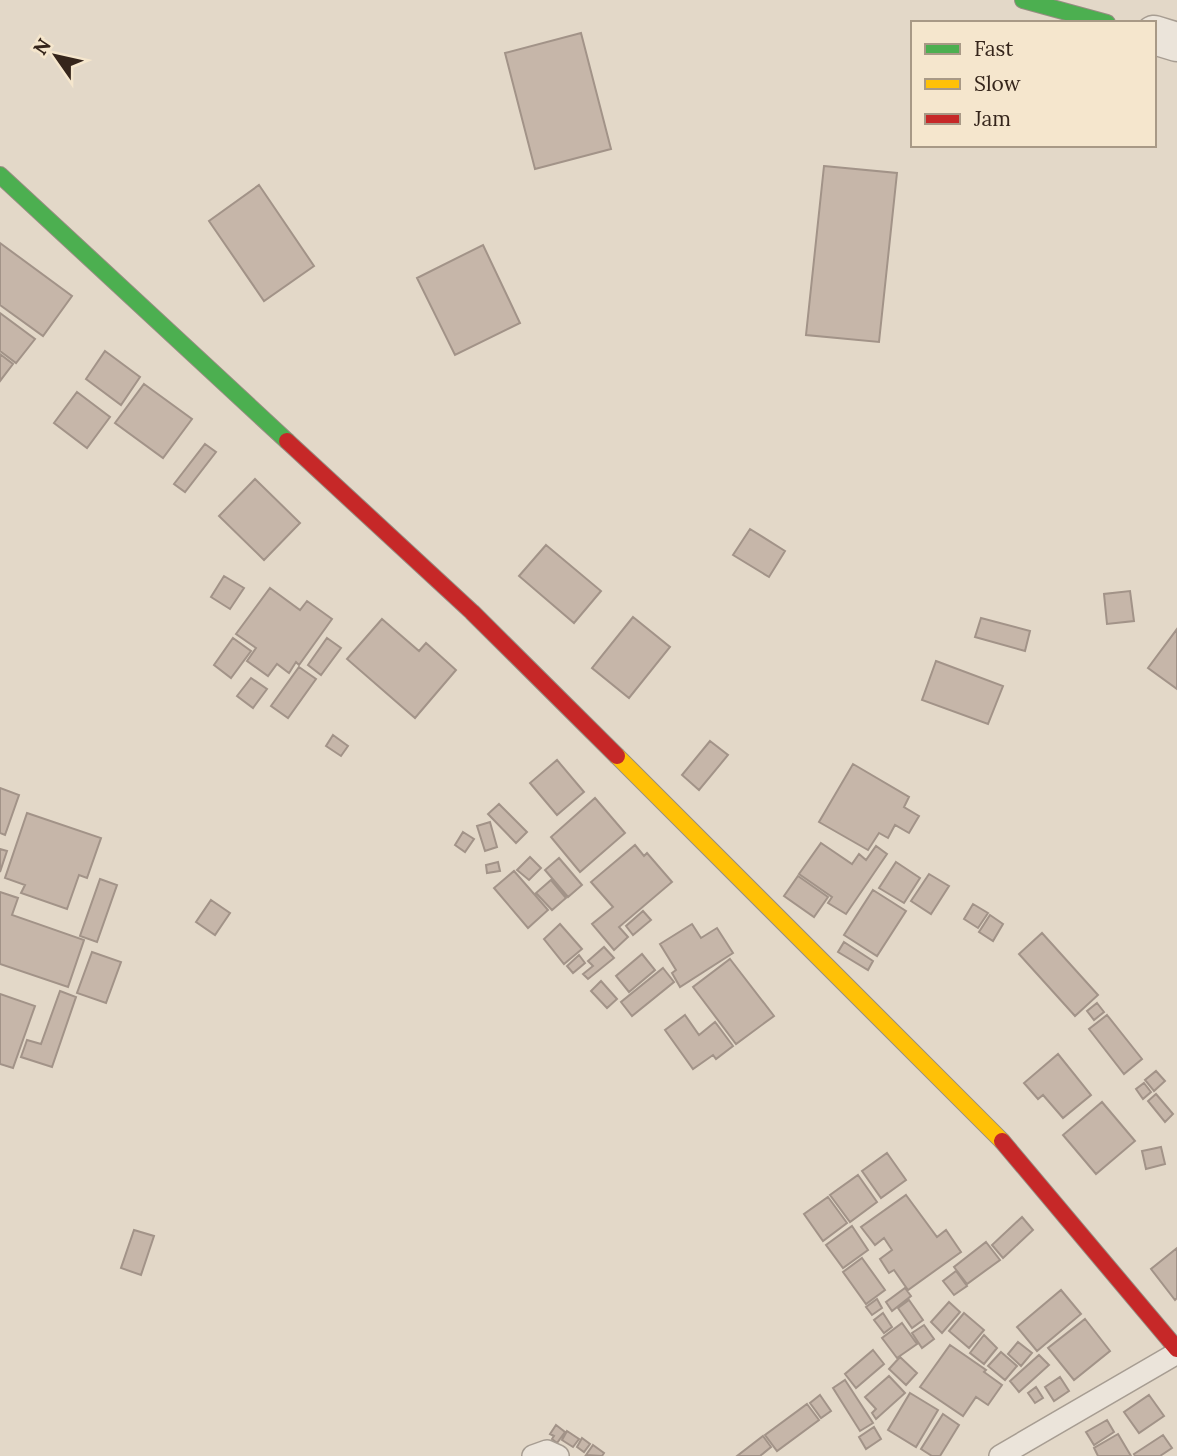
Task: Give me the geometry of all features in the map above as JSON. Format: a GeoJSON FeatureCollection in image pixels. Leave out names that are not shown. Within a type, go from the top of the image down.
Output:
{"type":"FeatureCollection","features":[{"type":"Feature","properties":{"kind":"street"},"geometry":{"type":"LineString","coordinates":[[1023,0],[1100,21]]}},
{"type":"Feature","properties":{"kind":"street"},"geometry":{"type":"LineString","coordinates":[[1156,37],[1177,42]]}},
{"type":"Feature","properties":{"kind":"street"},"geometry":{"type":"LineString","coordinates":[[0,175],[472,612],[854,991],[996,1134],[1177,1351]]}},
{"type":"Feature","properties":{"kind":"lane"},"geometry":{"type":"LineString","coordinates":[[1000,1456],[1177,1351]]}},
{"type":"Feature","properties":{"kind":"lane"},"geometry":{"type":"LineString","coordinates":[[533,1456],[547,1451],[558,1456]]}},
{"type":"Feature","properties":{"kind":"building"},"geometry":{"type":"Polygon","coordinates":[[[581,33],[611,149],[535,169],[505,53],[581,33]]]}},
{"type":"Feature","properties":{"kind":"building"},"geometry":{"type":"Polygon","coordinates":[[[824,166],[897,173],[879,342],[806,335],[824,166]]]}},
{"type":"Feature","properties":{"kind":"building"},"geometry":{"type":"Polygon","coordinates":[[[259,185],[314,266],[264,301],[209,221],[259,185]]]}},
{"type":"Feature","properties":{"kind":"building"},"geometry":{"type":"Polygon","coordinates":[[[0,243],[72,296],[43,336],[0,305],[0,243]]]}},
{"type":"Feature","properties":{"kind":"building"},"geometry":{"type":"Polygon","coordinates":[[[483,245],[520,323],[455,355],[417,278],[483,245]]]}},
{"type":"Feature","properties":{"kind":"building"},"geometry":{"type":"Polygon","coordinates":[[[0,313],[35,339],[16,363],[0,351],[0,313]]]}},
{"type":"Feature","properties":{"kind":"building"},"geometry":{"type":"Polygon","coordinates":[[[105,351],[140,377],[121,405],[86,379],[105,351]]]}},
{"type":"Feature","properties":{"kind":"building"},"geometry":{"type":"Polygon","coordinates":[[[0,354],[13,364],[0,381],[0,354]]]}},
{"type":"Feature","properties":{"kind":"building"},"geometry":{"type":"Polygon","coordinates":[[[144,384],[192,419],[163,458],[115,423],[144,384]]]}},
{"type":"Feature","properties":{"kind":"building"},"geometry":{"type":"Polygon","coordinates":[[[77,392],[110,417],[87,448],[54,423],[77,392]]]}},
{"type":"Feature","properties":{"kind":"building"},"geometry":{"type":"Polygon","coordinates":[[[205,444],[216,452],[185,492],[174,484],[205,444]]]}},
{"type":"Feature","properties":{"kind":"building"},"geometry":{"type":"Polygon","coordinates":[[[255,479],[300,523],[264,560],[219,516],[255,479]]]}},
{"type":"Feature","properties":{"kind":"building"},"geometry":{"type":"Polygon","coordinates":[[[750,529],[785,551],[769,577],[733,555],[750,529]]]}},
{"type":"Feature","properties":{"kind":"building"},"geometry":{"type":"Polygon","coordinates":[[[546,545],[601,591],[574,623],[519,576],[546,545]]]}},
{"type":"Feature","properties":{"kind":"building"},"geometry":{"type":"Polygon","coordinates":[[[224,576],[244,588],[230,609],[211,597],[224,576]]]}},
{"type":"Feature","properties":{"kind":"building"},"geometry":{"type":"Polygon","coordinates":[[[270,588],[300,610],[307,601],[332,619],[299,665],[296,662],[289,673],[277,664],[268,676],[247,661],[256,648],[236,634],[270,588]]]}},
{"type":"Feature","properties":{"kind":"building"},"geometry":{"type":"Polygon","coordinates":[[[1130,591],[1134,621],[1107,624],[1104,594],[1130,591]]]}},
{"type":"Feature","properties":{"kind":"building"},"geometry":{"type":"Polygon","coordinates":[[[633,617],[670,647],[629,698],[592,668],[633,617]]]}},
{"type":"Feature","properties":{"kind":"building"},"geometry":{"type":"Polygon","coordinates":[[[981,618],[1030,631],[1025,651],[975,637],[981,618]]]}},
{"type":"Feature","properties":{"kind":"building"},"geometry":{"type":"Polygon","coordinates":[[[382,619],[419,651],[426,643],[456,670],[415,718],[347,659],[382,619]]]}},
{"type":"Feature","properties":{"kind":"building"},"geometry":{"type":"Polygon","coordinates":[[[1177,629],[1177,689],[1148,668],[1177,629]]]}},
{"type":"Feature","properties":{"kind":"building"},"geometry":{"type":"Polygon","coordinates":[[[233,638],[251,651],[231,678],[214,665],[233,638]]]}},
{"type":"Feature","properties":{"kind":"building"},"geometry":{"type":"Polygon","coordinates":[[[327,638],[341,648],[321,675],[308,665],[327,638]]]}},
{"type":"Feature","properties":{"kind":"building"},"geometry":{"type":"Polygon","coordinates":[[[936,661],[1003,686],[988,724],[922,700],[936,661]]]}},
{"type":"Feature","properties":{"kind":"building"},"geometry":{"type":"Polygon","coordinates":[[[299,667],[316,679],[288,718],[271,706],[299,667]]]}},
{"type":"Feature","properties":{"kind":"building"},"geometry":{"type":"Polygon","coordinates":[[[251,678],[267,689],[253,708],[237,696],[251,678]]]}},
{"type":"Feature","properties":{"kind":"building"},"geometry":{"type":"Polygon","coordinates":[[[333,735],[348,746],[341,756],[326,746],[333,735]]]}},
{"type":"Feature","properties":{"kind":"building"},"geometry":{"type":"Polygon","coordinates":[[[710,741],[728,755],[699,790],[682,775],[710,741]]]}},
{"type":"Feature","properties":{"kind":"building"},"geometry":{"type":"Polygon","coordinates":[[[557,760],[584,792],[557,815],[530,783],[557,760]]]}},
{"type":"Feature","properties":{"kind":"building"},"geometry":{"type":"Polygon","coordinates":[[[853,764],[909,797],[904,807],[919,816],[909,833],[895,825],[888,838],[879,833],[868,850],[819,822],[853,764]]]}},
{"type":"Feature","properties":{"kind":"building"},"geometry":{"type":"Polygon","coordinates":[[[0,788],[19,795],[5,835],[0,833],[0,788]]]}},
{"type":"Feature","properties":{"kind":"building"},"geometry":{"type":"Polygon","coordinates":[[[595,798],[625,833],[580,872],[551,837],[595,798]]]}},
{"type":"Feature","properties":{"kind":"building"},"geometry":{"type":"Polygon","coordinates":[[[499,804],[527,832],[516,843],[488,814],[499,804]]]}},
{"type":"Feature","properties":{"kind":"building"},"geometry":{"type":"Polygon","coordinates":[[[27,813],[101,838],[87,878],[79,875],[67,909],[21,893],[25,885],[5,878],[27,813]]]}},
{"type":"Feature","properties":{"kind":"building"},"geometry":{"type":"Polygon","coordinates":[[[490,822],[497,847],[485,851],[477,826],[490,822]]]}},
{"type":"Feature","properties":{"kind":"building"},"geometry":{"type":"Polygon","coordinates":[[[463,832],[474,839],[465,852],[455,845],[463,832]]]}},
{"type":"Feature","properties":{"kind":"building"},"geometry":{"type":"Polygon","coordinates":[[[821,843],[852,864],[859,854],[866,860],[876,846],[887,854],[846,914],[828,903],[832,897],[799,874],[821,843]]]}},
{"type":"Feature","properties":{"kind":"building"},"geometry":{"type":"Polygon","coordinates":[[[635,845],[644,856],[647,853],[672,882],[619,927],[628,937],[614,950],[592,924],[613,907],[591,882],[635,845]]]}},
{"type":"Feature","properties":{"kind":"building"},"geometry":{"type":"Polygon","coordinates":[[[0,849],[7,851],[0,872],[0,849]]]}},
{"type":"Feature","properties":{"kind":"building"},"geometry":{"type":"Polygon","coordinates":[[[530,857],[541,868],[529,880],[517,870],[530,857]]]}},
{"type":"Feature","properties":{"kind":"building"},"geometry":{"type":"Polygon","coordinates":[[[559,858],[582,885],[568,897],[545,870],[559,858]]]}},
{"type":"Feature","properties":{"kind":"building"},"geometry":{"type":"Polygon","coordinates":[[[498,862],[500,871],[487,873],[486,865],[498,862]]]}},
{"type":"Feature","properties":{"kind":"building"},"geometry":{"type":"Polygon","coordinates":[[[896,862],[920,878],[904,903],[879,888],[896,862]]]}},
{"type":"Feature","properties":{"kind":"building"},"geometry":{"type":"Polygon","coordinates":[[[514,871],[548,910],[528,928],[494,888],[514,871]]]}},
{"type":"Feature","properties":{"kind":"building"},"geometry":{"type":"Polygon","coordinates":[[[929,874],[949,886],[931,914],[911,901],[929,874]]]}},
{"type":"Feature","properties":{"kind":"building"},"geometry":{"type":"Polygon","coordinates":[[[798,876],[828,897],[814,917],[784,896],[798,876]]]}},
{"type":"Feature","properties":{"kind":"building"},"geometry":{"type":"Polygon","coordinates":[[[100,879],[117,885],[97,942],[80,936],[100,879]]]}},
{"type":"Feature","properties":{"kind":"building"},"geometry":{"type":"Polygon","coordinates":[[[551,880],[566,898],[552,910],[536,893],[551,880]]]}},
{"type":"Feature","properties":{"kind":"building"},"geometry":{"type":"Polygon","coordinates":[[[873,890],[906,911],[877,956],[844,935],[873,890]]]}},
{"type":"Feature","properties":{"kind":"building"},"geometry":{"type":"Polygon","coordinates":[[[0,892],[18,898],[12,915],[84,940],[68,987],[0,964],[0,892]]]}},
{"type":"Feature","properties":{"kind":"building"},"geometry":{"type":"Polygon","coordinates":[[[211,900],[230,913],[215,935],[196,922],[211,900]]]}},
{"type":"Feature","properties":{"kind":"building"},"geometry":{"type":"Polygon","coordinates":[[[973,904],[988,913],[978,928],[964,919],[973,904]]]}},
{"type":"Feature","properties":{"kind":"building"},"geometry":{"type":"Polygon","coordinates":[[[643,911],[651,920],[633,935],[626,926],[643,911]]]}},
{"type":"Feature","properties":{"kind":"building"},"geometry":{"type":"Polygon","coordinates":[[[990,915],[1003,924],[993,941],[979,932],[990,915]]]}},
{"type":"Feature","properties":{"kind":"building"},"geometry":{"type":"Polygon","coordinates":[[[560,924],[582,949],[564,964],[544,939],[560,924]]]}},
{"type":"Feature","properties":{"kind":"building"},"geometry":{"type":"Polygon","coordinates":[[[692,924],[701,938],[717,928],[733,953],[680,987],[672,973],[676,970],[660,944],[692,924]]]}},
{"type":"Feature","properties":{"kind":"building"},"geometry":{"type":"Polygon","coordinates":[[[1042,933],[1098,995],[1075,1016],[1019,954],[1042,933]]]}},
{"type":"Feature","properties":{"kind":"building"},"geometry":{"type":"Polygon","coordinates":[[[844,942],[873,961],[868,970],[838,952],[844,942]]]}},
{"type":"Feature","properties":{"kind":"building"},"geometry":{"type":"Polygon","coordinates":[[[604,947],[614,958],[588,979],[583,974],[593,966],[588,961],[604,947]]]}},
{"type":"Feature","properties":{"kind":"building"},"geometry":{"type":"Polygon","coordinates":[[[92,952],[121,962],[106,1003],[77,993],[92,952]]]}},
{"type":"Feature","properties":{"kind":"building"},"geometry":{"type":"Polygon","coordinates":[[[642,954],[655,970],[629,992],[616,976],[642,954]]]}},
{"type":"Feature","properties":{"kind":"building"},"geometry":{"type":"Polygon","coordinates":[[[579,955],[585,963],[573,973],[567,966],[579,955]]]}},
{"type":"Feature","properties":{"kind":"building"},"geometry":{"type":"Polygon","coordinates":[[[730,959],[774,1016],[736,1044],[693,987],[730,959]]]}},
{"type":"Feature","properties":{"kind":"building"},"geometry":{"type":"Polygon","coordinates":[[[663,968],[674,982],[632,1016],[621,1002],[663,968]]]}},
{"type":"Feature","properties":{"kind":"building"},"geometry":{"type":"Polygon","coordinates":[[[601,981],[617,999],[607,1008],[591,991],[601,981]]]}},
{"type":"Feature","properties":{"kind":"building"},"geometry":{"type":"Polygon","coordinates":[[[60,991],[76,997],[52,1067],[21,1057],[27,1040],[41,1044],[60,991]]]}},
{"type":"Feature","properties":{"kind":"building"},"geometry":{"type":"Polygon","coordinates":[[[0,994],[35,1006],[13,1068],[0,1064],[0,994]]]}},
{"type":"Feature","properties":{"kind":"building"},"geometry":{"type":"Polygon","coordinates":[[[1097,1003],[1104,1012],[1094,1020],[1087,1011],[1097,1003]]]}},
{"type":"Feature","properties":{"kind":"building"},"geometry":{"type":"Polygon","coordinates":[[[685,1015],[699,1035],[715,1022],[733,1046],[716,1059],[713,1055],[693,1069],[665,1030],[685,1015]]]}},
{"type":"Feature","properties":{"kind":"building"},"geometry":{"type":"Polygon","coordinates":[[[1107,1015],[1142,1059],[1124,1074],[1089,1029],[1107,1015]]]}},
{"type":"Feature","properties":{"kind":"building"},"geometry":{"type":"Polygon","coordinates":[[[1058,1054],[1091,1095],[1063,1118],[1043,1095],[1038,1099],[1024,1083],[1058,1054]]]}},
{"type":"Feature","properties":{"kind":"building"},"geometry":{"type":"Polygon","coordinates":[[[1156,1071],[1165,1081],[1154,1091],[1145,1080],[1156,1071]]]}},
{"type":"Feature","properties":{"kind":"building"},"geometry":{"type":"Polygon","coordinates":[[[1144,1083],[1151,1092],[1143,1099],[1136,1089],[1144,1083]]]}},
{"type":"Feature","properties":{"kind":"building"},"geometry":{"type":"Polygon","coordinates":[[[1156,1094],[1173,1114],[1165,1122],[1148,1101],[1156,1094]]]}},
{"type":"Feature","properties":{"kind":"building"},"geometry":{"type":"Polygon","coordinates":[[[1102,1102],[1135,1141],[1096,1174],[1063,1135],[1102,1102]]]}},
{"type":"Feature","properties":{"kind":"building"},"geometry":{"type":"Polygon","coordinates":[[[1161,1147],[1165,1164],[1146,1169],[1142,1151],[1161,1147]]]}},
{"type":"Feature","properties":{"kind":"building"},"geometry":{"type":"Polygon","coordinates":[[[887,1153],[906,1180],[881,1198],[862,1171],[887,1153]]]}},
{"type":"Feature","properties":{"kind":"building"},"geometry":{"type":"Polygon","coordinates":[[[858,1175],[877,1202],[850,1222],[830,1195],[858,1175]]]}},
{"type":"Feature","properties":{"kind":"building"},"geometry":{"type":"Polygon","coordinates":[[[906,1195],[937,1237],[946,1230],[961,1252],[908,1290],[894,1270],[889,1273],[880,1259],[892,1250],[884,1238],[875,1245],[861,1227],[906,1195]]]}},
{"type":"Feature","properties":{"kind":"building"},"geometry":{"type":"Polygon","coordinates":[[[828,1197],[847,1223],[823,1241],[804,1214],[828,1197]]]}},
{"type":"Feature","properties":{"kind":"building"},"geometry":{"type":"Polygon","coordinates":[[[1022,1217],[1033,1230],[1003,1258],[992,1245],[1022,1217]]]}},
{"type":"Feature","properties":{"kind":"building"},"geometry":{"type":"Polygon","coordinates":[[[852,1226],[868,1250],[843,1268],[826,1245],[852,1226]]]}},
{"type":"Feature","properties":{"kind":"building"},"geometry":{"type":"Polygon","coordinates":[[[134,1230],[154,1236],[141,1275],[121,1268],[134,1230]]]}},
{"type":"Feature","properties":{"kind":"building"},"geometry":{"type":"Polygon","coordinates":[[[986,1242],[1000,1260],[967,1284],[954,1267],[986,1242]]]}},
{"type":"Feature","properties":{"kind":"building"},"geometry":{"type":"Polygon","coordinates":[[[1177,1248],[1177,1298],[1175,1300],[1151,1269],[1177,1248]]]}},
{"type":"Feature","properties":{"kind":"building"},"geometry":{"type":"Polygon","coordinates":[[[862,1258],[885,1290],[866,1304],[843,1272],[862,1258]]]}},
{"type":"Feature","properties":{"kind":"building"},"geometry":{"type":"Polygon","coordinates":[[[956,1271],[967,1286],[954,1295],[943,1281],[956,1271]]]}},
{"type":"Feature","properties":{"kind":"building"},"geometry":{"type":"Polygon","coordinates":[[[905,1288],[911,1296],[892,1311],[886,1302],[905,1288]]]}},
{"type":"Feature","properties":{"kind":"building"},"geometry":{"type":"Polygon","coordinates":[[[1061,1290],[1081,1314],[1037,1351],[1017,1327],[1061,1290]]]}},
{"type":"Feature","properties":{"kind":"building"},"geometry":{"type":"Polygon","coordinates":[[[877,1299],[882,1308],[872,1315],[866,1307],[877,1299]]]}},
{"type":"Feature","properties":{"kind":"building"},"geometry":{"type":"Polygon","coordinates":[[[909,1300],[923,1320],[912,1328],[898,1308],[909,1300]]]}},
{"type":"Feature","properties":{"kind":"building"},"geometry":{"type":"Polygon","coordinates":[[[949,1302],[960,1312],[942,1333],[931,1322],[949,1302]]]}},
{"type":"Feature","properties":{"kind":"building"},"geometry":{"type":"Polygon","coordinates":[[[883,1313],[892,1327],[884,1333],[874,1320],[883,1313]]]}},
{"type":"Feature","properties":{"kind":"building"},"geometry":{"type":"Polygon","coordinates":[[[964,1313],[984,1330],[969,1348],[949,1331],[964,1313]]]}},
{"type":"Feature","properties":{"kind":"building"},"geometry":{"type":"Polygon","coordinates":[[[1085,1319],[1110,1351],[1074,1380],[1048,1348],[1085,1319]]]}},
{"type":"Feature","properties":{"kind":"building"},"geometry":{"type":"Polygon","coordinates":[[[902,1323],[917,1344],[897,1358],[882,1338],[902,1323]]]}},
{"type":"Feature","properties":{"kind":"building"},"geometry":{"type":"Polygon","coordinates":[[[924,1325],[934,1339],[922,1348],[912,1333],[924,1325]]]}},
{"type":"Feature","properties":{"kind":"building"},"geometry":{"type":"Polygon","coordinates":[[[984,1335],[997,1348],[984,1364],[970,1353],[984,1335]]]}},
{"type":"Feature","properties":{"kind":"building"},"geometry":{"type":"Polygon","coordinates":[[[1018,1342],[1032,1353],[1021,1366],[1008,1354],[1018,1342]]]}},
{"type":"Feature","properties":{"kind":"building"},"geometry":{"type":"Polygon","coordinates":[[[950,1345],[986,1370],[984,1372],[1002,1385],[988,1405],[976,1397],[963,1416],[920,1387],[950,1345]]]}},
{"type":"Feature","properties":{"kind":"building"},"geometry":{"type":"Polygon","coordinates":[[[873,1350],[884,1364],[856,1388],[845,1374],[873,1350]]]}},
{"type":"Feature","properties":{"kind":"building"},"geometry":{"type":"Polygon","coordinates":[[[1001,1352],[1017,1366],[1005,1380],[988,1366],[1001,1352]]]}},
{"type":"Feature","properties":{"kind":"building"},"geometry":{"type":"Polygon","coordinates":[[[1039,1355],[1049,1365],[1019,1392],[1010,1381],[1039,1355]]]}},
{"type":"Feature","properties":{"kind":"building"},"geometry":{"type":"Polygon","coordinates":[[[900,1357],[917,1373],[906,1385],[889,1369],[900,1357]]]}},
{"type":"Feature","properties":{"kind":"building"},"geometry":{"type":"Polygon","coordinates":[[[889,1376],[905,1393],[876,1419],[872,1413],[876,1409],[865,1397],[889,1376]]]}},
{"type":"Feature","properties":{"kind":"building"},"geometry":{"type":"Polygon","coordinates":[[[1060,1377],[1069,1391],[1054,1401],[1045,1387],[1060,1377]]]}},
{"type":"Feature","properties":{"kind":"building"},"geometry":{"type":"Polygon","coordinates":[[[845,1380],[873,1423],[860,1431],[833,1388],[845,1380]]]}},
{"type":"Feature","properties":{"kind":"building"},"geometry":{"type":"Polygon","coordinates":[[[1036,1387],[1043,1398],[1035,1403],[1028,1393],[1036,1387]]]}},
{"type":"Feature","properties":{"kind":"building"},"geometry":{"type":"Polygon","coordinates":[[[910,1393],[938,1410],[916,1447],[888,1430],[910,1393]]]}},
{"type":"Feature","properties":{"kind":"building"},"geometry":{"type":"Polygon","coordinates":[[[820,1395],[831,1411],[821,1418],[810,1403],[820,1395]]]}},
{"type":"Feature","properties":{"kind":"building"},"geometry":{"type":"Polygon","coordinates":[[[1149,1395],[1164,1416],[1139,1433],[1124,1412],[1149,1395]]]}},
{"type":"Feature","properties":{"kind":"building"},"geometry":{"type":"Polygon","coordinates":[[[807,1404],[819,1420],[777,1451],[765,1435],[807,1404]]]}},
{"type":"Feature","properties":{"kind":"building"},"geometry":{"type":"Polygon","coordinates":[[[943,1414],[959,1425],[940,1456],[932,1456],[921,1449],[943,1414]]]}},
{"type":"Feature","properties":{"kind":"building"},"geometry":{"type":"Polygon","coordinates":[[[1107,1420],[1114,1432],[1094,1445],[1086,1432],[1107,1420]]]}},
{"type":"Feature","properties":{"kind":"building"},"geometry":{"type":"Polygon","coordinates":[[[556,1425],[565,1432],[557,1443],[550,1434],[556,1425]]]}},
{"type":"Feature","properties":{"kind":"building"},"geometry":{"type":"Polygon","coordinates":[[[874,1427],[881,1439],[866,1449],[859,1437],[874,1427]]]}},
{"type":"Feature","properties":{"kind":"building"},"geometry":{"type":"Polygon","coordinates":[[[567,1431],[579,1439],[573,1447],[562,1440],[567,1431]]]}},
{"type":"Feature","properties":{"kind":"building"},"geometry":{"type":"Polygon","coordinates":[[[1118,1434],[1131,1456],[1098,1456],[1094,1448],[1118,1434]]]}},
{"type":"Feature","properties":{"kind":"building"},"geometry":{"type":"Polygon","coordinates":[[[1163,1435],[1172,1448],[1160,1456],[1135,1456],[1134,1454],[1163,1435]]]}},
{"type":"Feature","properties":{"kind":"building"},"geometry":{"type":"Polygon","coordinates":[[[763,1436],[771,1447],[760,1456],[737,1456],[763,1436]]]}},
{"type":"Feature","properties":{"kind":"building"},"geometry":{"type":"Polygon","coordinates":[[[582,1438],[590,1444],[584,1452],[577,1447],[582,1438]]]}},
{"type":"Feature","properties":{"kind":"building"},"geometry":{"type":"Polygon","coordinates":[[[593,1445],[604,1453],[602,1456],[586,1455],[593,1445]]]}},
{"type":"Feature","properties":{"kind":"traffic: fast"},"geometry":{"type":"LineString","coordinates":[[1023,0],[1100,21]]}},
{"type":"Feature","properties":{"kind":"traffic: fast"},"geometry":{"type":"LineString","coordinates":[[0,175],[287,441]]}},
{"type":"Feature","properties":{"kind":"traffic: slow"},"geometry":{"type":"LineString","coordinates":[[617,756],[1002,1141]]}},
{"type":"Feature","properties":{"kind":"traffic: jam"},"geometry":{"type":"LineString","coordinates":[[287,441],[472,612],[617,756]]}},
{"type":"Feature","properties":{"kind":"traffic: jam"},"geometry":{"type":"LineString","coordinates":[[1002,1141],[1177,1349]]}}]}
